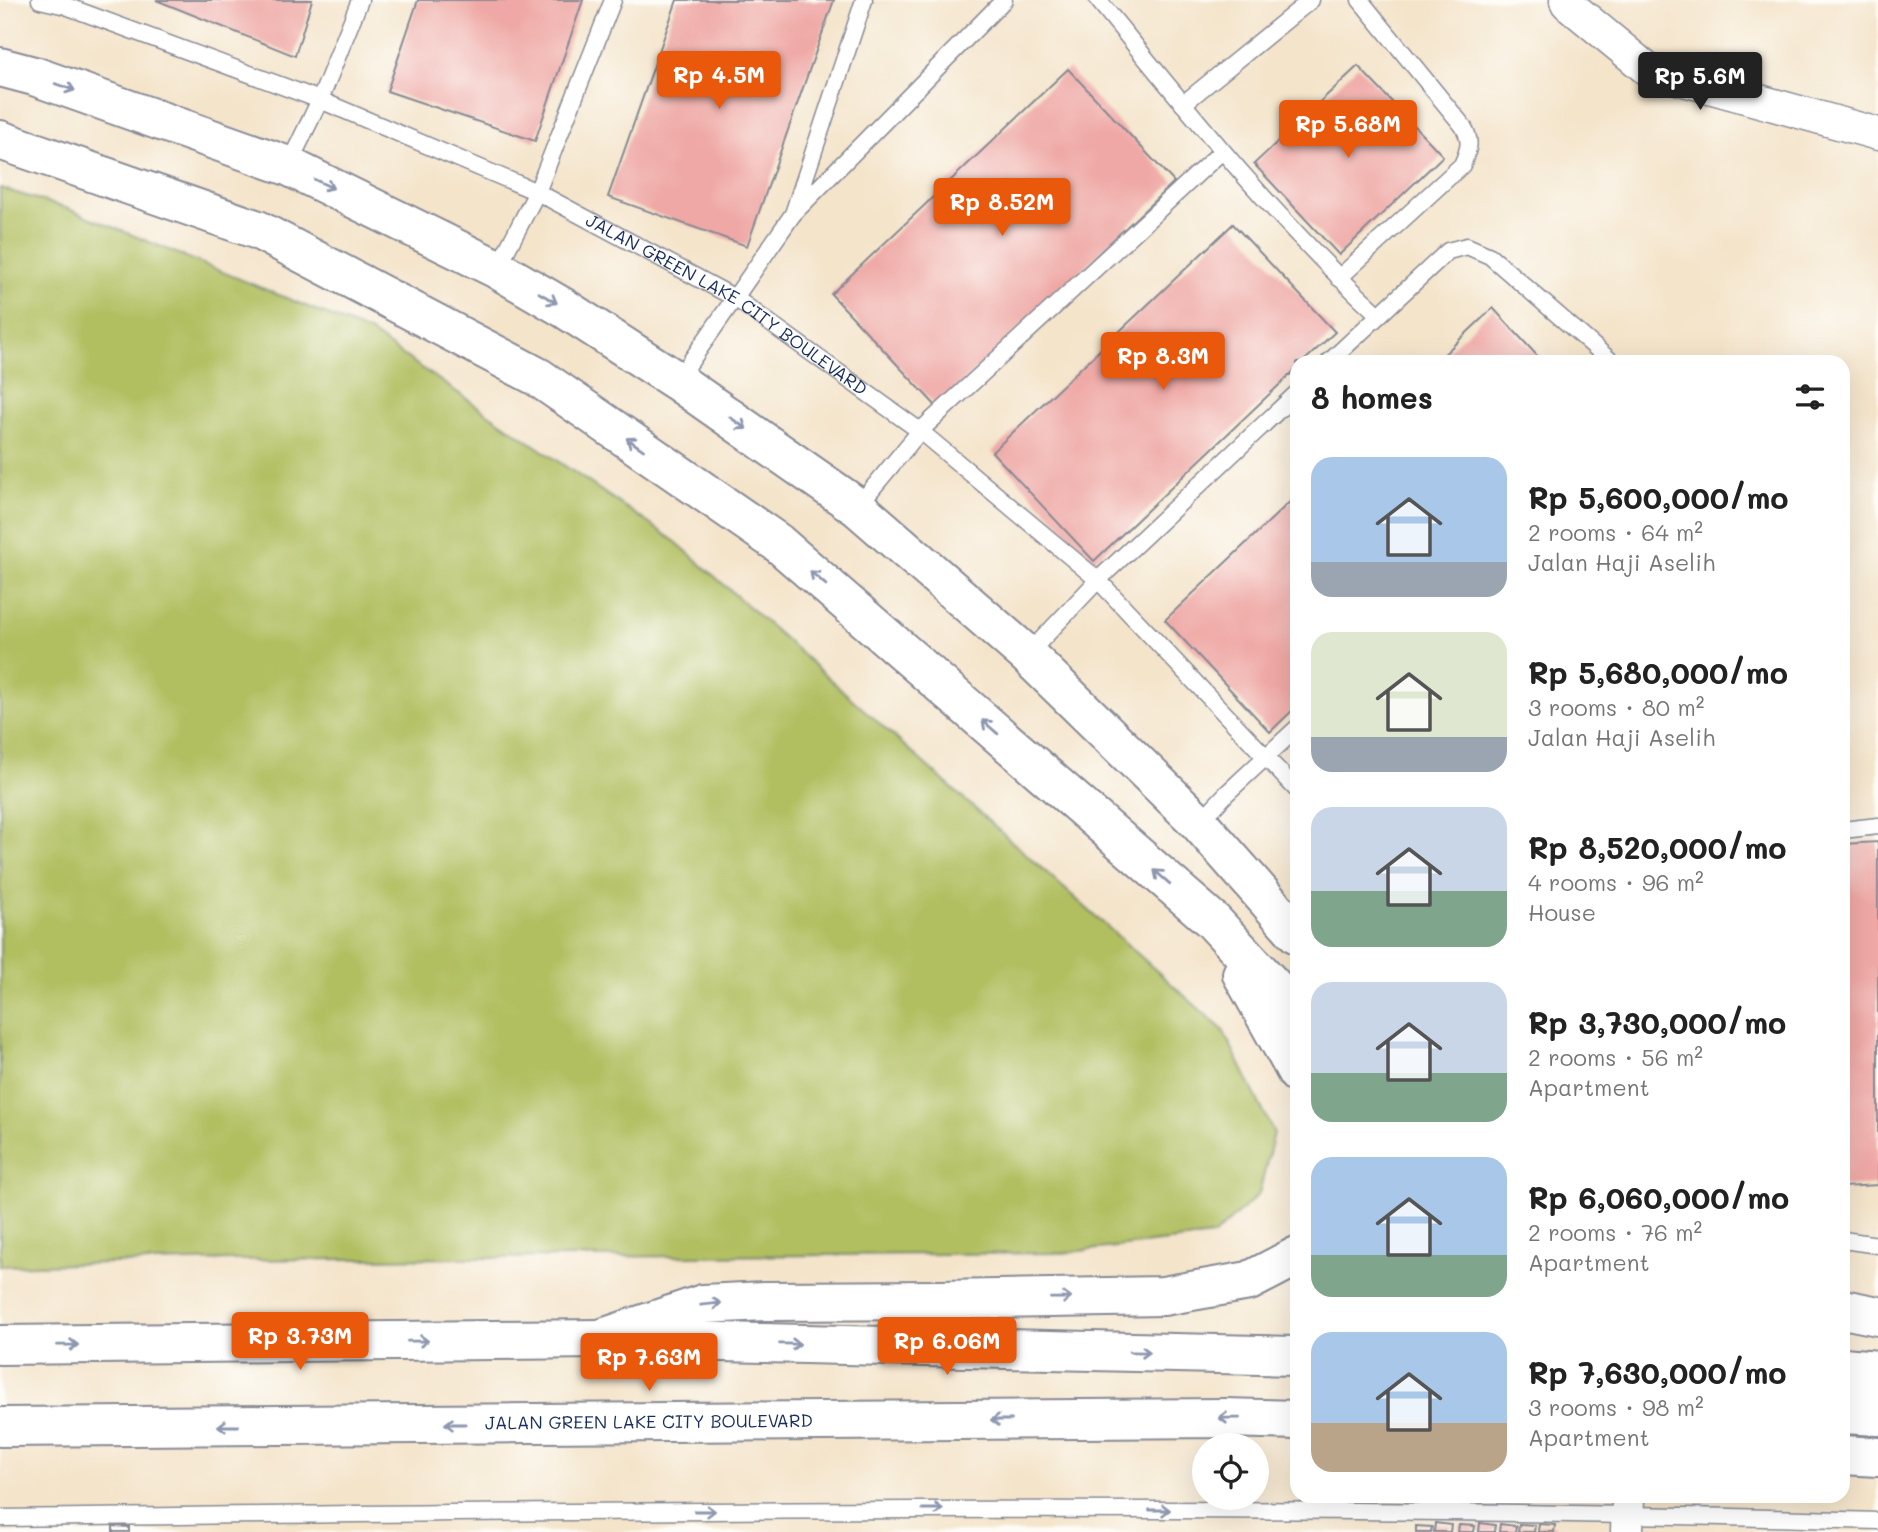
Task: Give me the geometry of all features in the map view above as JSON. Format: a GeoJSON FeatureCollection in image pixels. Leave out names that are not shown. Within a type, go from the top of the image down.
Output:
{"type":"FeatureCollection","features":[{"type":"Feature","properties":{"kind":"main road"},"geometry":{"type":"LineString","coordinates":[[0,67],[34,76],[288,166],[498,269],[677,381],[858,507],[1027,655],[1199,823],[1290,926]]}},
{"type":"Feature","properties":{"kind":"main road"},"geometry":{"type":"LineString","coordinates":[[0,139],[258,230],[538,377],[778,543],[1213,921],[1290,1004]]}},
{"type":"Feature","properties":{"kind":"main road"},"geometry":{"type":"LineString","coordinates":[[1213,921],[1290,1060]]}},
{"type":"Feature","properties":{"kind":"main road"},"geometry":{"type":"LineString","coordinates":[[600,1339],[703,1304],[1163,1296],[1249,1281],[1290,1260]]}},
{"type":"Feature","properties":{"kind":"main road"},"geometry":{"type":"LineString","coordinates":[[1850,1310],[1878,1316]]}},
{"type":"Feature","properties":{"kind":"main road"},"geometry":{"type":"LineString","coordinates":[[0,1345],[600,1339],[1290,1356]]}},
{"type":"Feature","properties":{"kind":"main road"},"geometry":{"type":"LineString","coordinates":[[1850,1368],[1878,1370]]}},
{"type":"Feature","properties":{"kind":"main road"},"geometry":{"type":"LineString","coordinates":[[1850,1388],[1878,1390]]}},
{"type":"Feature","properties":{"kind":"main road"},"geometry":{"type":"LineString","coordinates":[[1850,1414],[1878,1416]]}},
{"type":"Feature","properties":{"kind":"main road","name":"JALAN GREEN LAKE CITY BOULEVARD"},"geometry":{"type":"LineString","coordinates":[[0,1427],[1225,1418],[1290,1420]]}},
{"type":"Feature","properties":{"kind":"main road"},"geometry":{"type":"LineString","coordinates":[[1850,1455],[1878,1457]]}},
{"type":"Feature","properties":{"kind":"street"},"geometry":{"type":"LineString","coordinates":[[1567,2],[1648,70],[1878,134]]}},
{"type":"Feature","properties":{"kind":"lane","name":"JALAN GREEN LAKE CITY BOULEVARD"},"geometry":{"type":"LineString","coordinates":[[40,0],[66,6],[320,100],[537,192],[735,298],[920,431],[1098,580],[1290,783]]}},
{"type":"Feature","properties":{"kind":"lane"},"geometry":{"type":"LineString","coordinates":[[288,166],[320,100],[360,0]]}},
{"type":"Feature","properties":{"kind":"lane"},"geometry":{"type":"LineString","coordinates":[[498,269],[537,192],[613,0]]}},
{"type":"Feature","properties":{"kind":"lane"},"geometry":{"type":"LineString","coordinates":[[793,214],[864,0]]}},
{"type":"Feature","properties":{"kind":"lane"},"geometry":{"type":"LineString","coordinates":[[677,381],[793,214],[1004,0]]}},
{"type":"Feature","properties":{"kind":"lane"},"geometry":{"type":"LineString","coordinates":[[1098,0],[1221,152],[1339,278],[1379,315]]}},
{"type":"Feature","properties":{"kind":"lane"},"geometry":{"type":"LineString","coordinates":[[1183,104],[1311,0]]}},
{"type":"Feature","properties":{"kind":"lane"},"geometry":{"type":"LineString","coordinates":[[1339,278],[1462,165],[1469,150],[1470,138],[1464,126],[1360,0]]}},
{"type":"Feature","properties":{"kind":"lane"},"geometry":{"type":"LineString","coordinates":[[858,507],[920,431],[1221,152]]}},
{"type":"Feature","properties":{"kind":"lane"},"geometry":{"type":"LineString","coordinates":[[1336,355],[1448,251],[1467,246],[1490,256],[1604,355]]}},
{"type":"Feature","properties":{"kind":"lane"},"geometry":{"type":"LineString","coordinates":[[1027,655],[1098,580],[1290,400]]}},
{"type":"Feature","properties":{"kind":"lane"},"geometry":{"type":"LineString","coordinates":[[1199,823],[1290,735]]}},
{"type":"Feature","properties":{"kind":"lane"},"geometry":{"type":"LineString","coordinates":[[1850,829],[1878,826]]}},
{"type":"Feature","properties":{"kind":"lane"},"geometry":{"type":"LineString","coordinates":[[1850,1241],[1878,1245]]}},
{"type":"Feature","properties":{"kind":"lane"},"geometry":{"type":"LineString","coordinates":[[0,1518],[982,1509],[1628,1514],[1878,1521]]}},
{"type":"Feature","properties":{"kind":"green space"},"geometry":{"type":"Polygon","coordinates":[[[0,188],[69,209],[369,332],[676,542],[1223,1030],[1274,1133],[1259,1194],[1213,1236],[1062,1253],[231,1260],[0,1266],[0,188]]]}},
{"type":"Feature","properties":{"kind":"building"},"geometry":{"type":"Polygon","coordinates":[[[156,0],[312,0],[295,56],[156,0]]]}},
{"type":"Feature","properties":{"kind":"building"},"geometry":{"type":"Polygon","coordinates":[[[418,0],[583,0],[535,141],[387,91],[418,0]]]}},
{"type":"Feature","properties":{"kind":"building"},"geometry":{"type":"Polygon","coordinates":[[[677,0],[834,0],[747,246],[608,197],[677,0]]]}},
{"type":"Feature","properties":{"kind":"building"},"geometry":{"type":"Polygon","coordinates":[[[1358,66],[1443,156],[1339,255],[1254,164],[1358,66]]]}},
{"type":"Feature","properties":{"kind":"building"},"geometry":{"type":"Polygon","coordinates":[[[1068,69],[1174,182],[937,407],[831,294],[1068,69]]]}},
{"type":"Feature","properties":{"kind":"building"},"geometry":{"type":"Polygon","coordinates":[[[1233,224],[1335,332],[1310,355],[1290,355],[1290,375],[1094,561],[992,452],[1233,224]]]}},
{"type":"Feature","properties":{"kind":"building"},"geometry":{"type":"Polygon","coordinates":[[[1493,308],[1537,355],[1443,355],[1493,308]]]}},
{"type":"Feature","properties":{"kind":"building"},"geometry":{"type":"Polygon","coordinates":[[[1290,502],[1290,713],[1270,732],[1165,620],[1290,502]]]}},
{"type":"Feature","properties":{"kind":"building"},"geometry":{"type":"Polygon","coordinates":[[[1878,842],[1878,1185],[1850,1187],[1850,844],[1878,842]]]}},
{"type":"Feature","properties":{"kind":"building"},"geometry":{"type":"Polygon","coordinates":[[[1435,1523],[1451,1525],[1450,1532],[1434,1532],[1435,1523]]]}},
{"type":"Feature","properties":{"kind":"building"},"geometry":{"type":"Polygon","coordinates":[[[1480,1523],[1495,1525],[1494,1532],[1479,1532],[1480,1523]]]}},
{"type":"Feature","properties":{"kind":"building"},"geometry":{"type":"Polygon","coordinates":[[[1500,1524],[1516,1526],[1515,1532],[1499,1532],[1500,1524]]]}},
{"type":"Feature","properties":{"kind":"building"},"geometry":{"type":"Polygon","coordinates":[[[1519,1524],[1535,1525],[1534,1532],[1518,1532],[1519,1524]]]}},
{"type":"Feature","properties":{"kind":"building"},"geometry":{"type":"Polygon","coordinates":[[[1539,1524],[1555,1525],[1554,1532],[1538,1532],[1539,1524]]]}},
{"type":"Feature","properties":{"kind":"building"},"geometry":{"type":"Polygon","coordinates":[[[1459,1525],[1475,1526],[1474,1532],[1458,1532],[1459,1525]]]}},
{"type":"Feature","properties":{"kind":"building"},"geometry":{"type":"Polygon","coordinates":[[[113,1526],[129,1527],[129,1532],[113,1532],[113,1526]]]}},
{"type":"Feature","properties":{"kind":"building"},"geometry":{"type":"Polygon","coordinates":[[[1416,1526],[1432,1527],[1431,1532],[1416,1532],[1416,1526]]]}}]}
